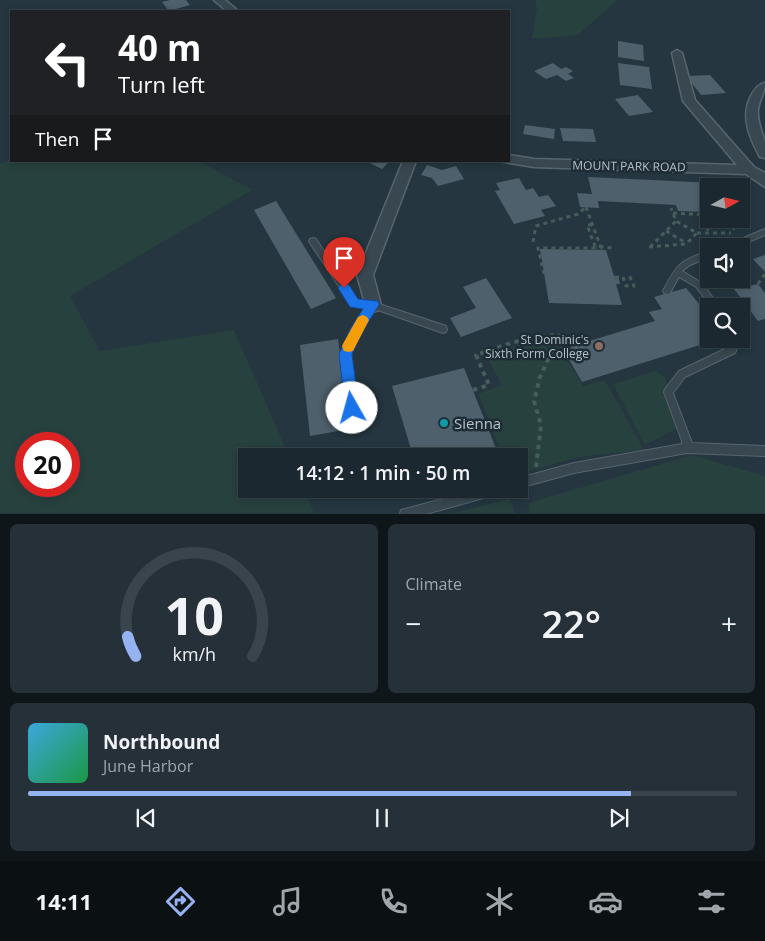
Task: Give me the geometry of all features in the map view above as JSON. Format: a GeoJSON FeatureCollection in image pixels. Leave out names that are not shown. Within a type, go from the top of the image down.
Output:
{"type":"FeatureCollection","features":[{"type":"Feature","properties":{"kind":"street"},"geometry":{"type":"LineString","coordinates":[[219,0],[232,10]]}},
{"type":"Feature","properties":{"kind":"street"},"geometry":{"type":"LineString","coordinates":[[677,53],[689,100],[749,170],[764,179]]}},
{"type":"Feature","properties":{"kind":"street"},"geometry":{"type":"LineString","coordinates":[[765,86],[757,92],[751,113],[759,146],[765,154]]}},
{"type":"Feature","properties":{"kind":"street","name":"MOUNT PARK ROAD"},"geometry":{"type":"LineString","coordinates":[[510,159],[534,163],[749,170]]}},
{"type":"Feature","properties":{"kind":"street"},"geometry":{"type":"LineString","coordinates":[[373,305],[365,275],[410,162]]}},
{"type":"Feature","properties":{"kind":"lane"},"geometry":{"type":"LineString","coordinates":[[750,238],[765,232]]}},
{"type":"Feature","properties":{"kind":"lane"},"geometry":{"type":"LineString","coordinates":[[313,242],[355,304],[373,305],[443,329]]}},
{"type":"Feature","properties":{"kind":"lane"},"geometry":{"type":"LineString","coordinates":[[668,291],[677,272],[686,262],[700,257]]}},
{"type":"Feature","properties":{"kind":"lane"},"geometry":{"type":"LineString","coordinates":[[677,272],[698,285],[709,298]]}},
{"type":"Feature","properties":{"kind":"lane"},"geometry":{"type":"LineString","coordinates":[[352,408],[345,354],[355,332],[373,305]]}},
{"type":"Feature","properties":{"kind":"lane"},"geometry":{"type":"LineString","coordinates":[[687,448],[687,441],[668,392],[682,374],[733,348]]}},
{"type":"Feature","properties":{"kind":"lane"},"geometry":{"type":"LineString","coordinates":[[528,481],[574,468],[687,448],[765,451]]}},
{"type":"Feature","properties":{"kind":"lane"},"geometry":{"type":"LineString","coordinates":[[405,514],[437,509],[471,498]]}},
{"type":"Feature","properties":{"kind":"path"},"geometry":{"type":"LineString","coordinates":[[533,242],[536,226],[578,214],[586,207],[601,248],[538,248],[544,274]]}},
{"type":"Feature","properties":{"kind":"path"},"geometry":{"type":"LineString","coordinates":[[671,208],[676,221],[697,233],[686,244],[650,247],[676,221]]}},
{"type":"Feature","properties":{"kind":"path"},"geometry":{"type":"LineString","coordinates":[[673,213],[700,213]]}},
{"type":"Feature","properties":{"kind":"path"},"geometry":{"type":"LineString","coordinates":[[592,225],[587,225],[595,246],[612,248]]}},
{"type":"Feature","properties":{"kind":"path"},"geometry":{"type":"LineString","coordinates":[[707,228],[709,233]]}},
{"type":"Feature","properties":{"kind":"path"},"geometry":{"type":"LineString","coordinates":[[734,228],[736,233]]}},
{"type":"Feature","properties":{"kind":"path"},"geometry":{"type":"LineString","coordinates":[[666,231],[686,244]]}},
{"type":"Feature","properties":{"kind":"path"},"geometry":{"type":"LineString","coordinates":[[618,281],[615,277],[623,277],[626,286],[634,286],[628,273]]}},
{"type":"Feature","properties":{"kind":"path"},"geometry":{"type":"LineString","coordinates":[[758,284],[765,274]]}},
{"type":"Feature","properties":{"kind":"path"},"geometry":{"type":"LineString","coordinates":[[560,334],[563,349]]}},
{"type":"Feature","properties":{"kind":"path"},"geometry":{"type":"LineString","coordinates":[[473,390],[489,385],[476,355],[514,342],[560,334]]}},
{"type":"Feature","properties":{"kind":"path"},"geometry":{"type":"LineString","coordinates":[[534,479],[541,425],[534,401],[540,377],[560,334]]}},
{"type":"Feature","properties":{"kind":"green space"},"geometry":{"type":"Polygon","coordinates":[[[535,0],[617,0],[578,35],[532,39],[537,8],[535,0]]]}},
{"type":"Feature","properties":{"kind":"green space"},"geometry":{"type":"Polygon","coordinates":[[[10,159],[10,162],[201,162],[252,190],[70,296],[100,351],[234,330],[286,448],[238,448],[238,498],[308,498],[314,513],[0,513],[0,164],[10,159]]]}},
{"type":"Feature","properties":{"kind":"green space"},"geometry":{"type":"Polygon","coordinates":[[[554,339],[583,386],[605,380],[644,450],[579,457],[528,471],[528,448],[500,448],[478,394],[502,385],[487,357],[517,346],[554,339]]]}},
{"type":"Feature","properties":{"kind":"green space"},"geometry":{"type":"Polygon","coordinates":[[[656,371],[666,378],[668,392],[681,426],[645,445],[613,384],[656,371]]]}},
{"type":"Feature","properties":{"kind":"green space"},"geometry":{"type":"Polygon","coordinates":[[[692,455],[765,476],[765,513],[530,513],[528,503],[692,455]]]}},
{"type":"Feature","properties":{"kind":"green space"},"geometry":{"type":"Polygon","coordinates":[[[510,499],[515,513],[453,513],[510,499]]]}},
{"type":"Feature","properties":{"kind":"building"},"geometry":{"type":"Polygon","coordinates":[[[186,0],[190,5],[168,10],[162,2],[186,0]]]}},
{"type":"Feature","properties":{"kind":"building"},"geometry":{"type":"Polygon","coordinates":[[[618,41],[643,45],[644,61],[618,57],[618,41]]]}},
{"type":"Feature","properties":{"kind":"building"},"geometry":{"type":"Polygon","coordinates":[[[553,63],[561,69],[566,67],[573,71],[568,74],[574,78],[566,81],[557,75],[546,79],[534,71],[553,63]]]}},
{"type":"Feature","properties":{"kind":"building"},"geometry":{"type":"Polygon","coordinates":[[[618,63],[649,67],[652,89],[620,85],[618,63]]]}},
{"type":"Feature","properties":{"kind":"building"},"geometry":{"type":"Polygon","coordinates":[[[710,75],[726,93],[701,95],[686,76],[710,75]]]}},
{"type":"Feature","properties":{"kind":"building"},"geometry":{"type":"Polygon","coordinates":[[[638,95],[653,112],[629,116],[615,99],[638,95]]]}},
{"type":"Feature","properties":{"kind":"building"},"geometry":{"type":"Polygon","coordinates":[[[525,125],[555,129],[554,139],[523,134],[525,125]]]}},
{"type":"Feature","properties":{"kind":"building"},"geometry":{"type":"Polygon","coordinates":[[[560,128],[593,129],[596,142],[563,141],[560,128]]]}},
{"type":"Feature","properties":{"kind":"building"},"geometry":{"type":"Polygon","coordinates":[[[368,162],[389,162],[382,169],[368,162]]]}},
{"type":"Feature","properties":{"kind":"building"},"geometry":{"type":"Polygon","coordinates":[[[427,165],[442,170],[456,166],[464,179],[438,186],[432,178],[421,175],[427,165]]]}},
{"type":"Feature","properties":{"kind":"building"},"geometry":{"type":"Polygon","coordinates":[[[588,177],[700,182],[700,212],[678,211],[676,205],[598,201],[599,208],[580,207],[577,193],[592,194],[588,177]]]}},
{"type":"Feature","properties":{"kind":"building"},"geometry":{"type":"Polygon","coordinates":[[[519,178],[526,190],[533,188],[539,197],[548,195],[556,206],[541,210],[545,216],[514,224],[495,191],[500,190],[496,183],[519,178]]]}},
{"type":"Feature","properties":{"kind":"building"},"geometry":{"type":"Polygon","coordinates":[[[276,201],[336,298],[311,309],[254,210],[276,201]]]}},
{"type":"Feature","properties":{"kind":"building"},"geometry":{"type":"Polygon","coordinates":[[[540,249],[606,250],[614,276],[618,276],[620,284],[616,284],[622,305],[549,303],[540,249]]]}},
{"type":"Feature","properties":{"kind":"building"},"geometry":{"type":"Polygon","coordinates":[[[765,255],[765,272],[753,259],[765,255]]]}},
{"type":"Feature","properties":{"kind":"building"},"geometry":{"type":"Polygon","coordinates":[[[486,278],[512,318],[461,337],[450,318],[476,308],[463,287],[486,278]]]}},
{"type":"Feature","properties":{"kind":"building"},"geometry":{"type":"Polygon","coordinates":[[[758,284],[765,293],[765,319],[758,321],[750,310],[750,298],[741,298],[734,289],[750,288],[750,286],[758,284]]]}},
{"type":"Feature","properties":{"kind":"building"},"geometry":{"type":"Polygon","coordinates":[[[686,288],[700,305],[700,345],[582,382],[563,349],[655,321],[649,312],[662,309],[654,297],[686,288]]]}},
{"type":"Feature","properties":{"kind":"building"},"geometry":{"type":"Polygon","coordinates":[[[338,339],[348,411],[358,409],[361,427],[310,436],[300,345],[338,339]]]}},
{"type":"Feature","properties":{"kind":"building","name":"Sienna"},"geometry":{"type":"Polygon","coordinates":[[[464,368],[496,448],[411,448],[392,386],[464,368]]]}},
{"type":"Feature","properties":{"kind":"slow traffic"},"geometry":{"type":"LineString","coordinates":[[349,346],[363,320]]}},
{"type":"Feature","properties":{"kind":"place","name":"St Dominic's Sixth Form College"},"geometry":{"type":"Point","coordinates":[599,346]}},
{"type":"Feature","properties":{"kind":"place","name":"Sienna"},"geometry":{"type":"Point","coordinates":[444,423]}},
{"type":"Feature","properties":{"kind":"route"},"geometry":{"type":"LineString","coordinates":[[344,288],[355,304],[373,305],[355,332],[345,354],[352,408]]}}]}
